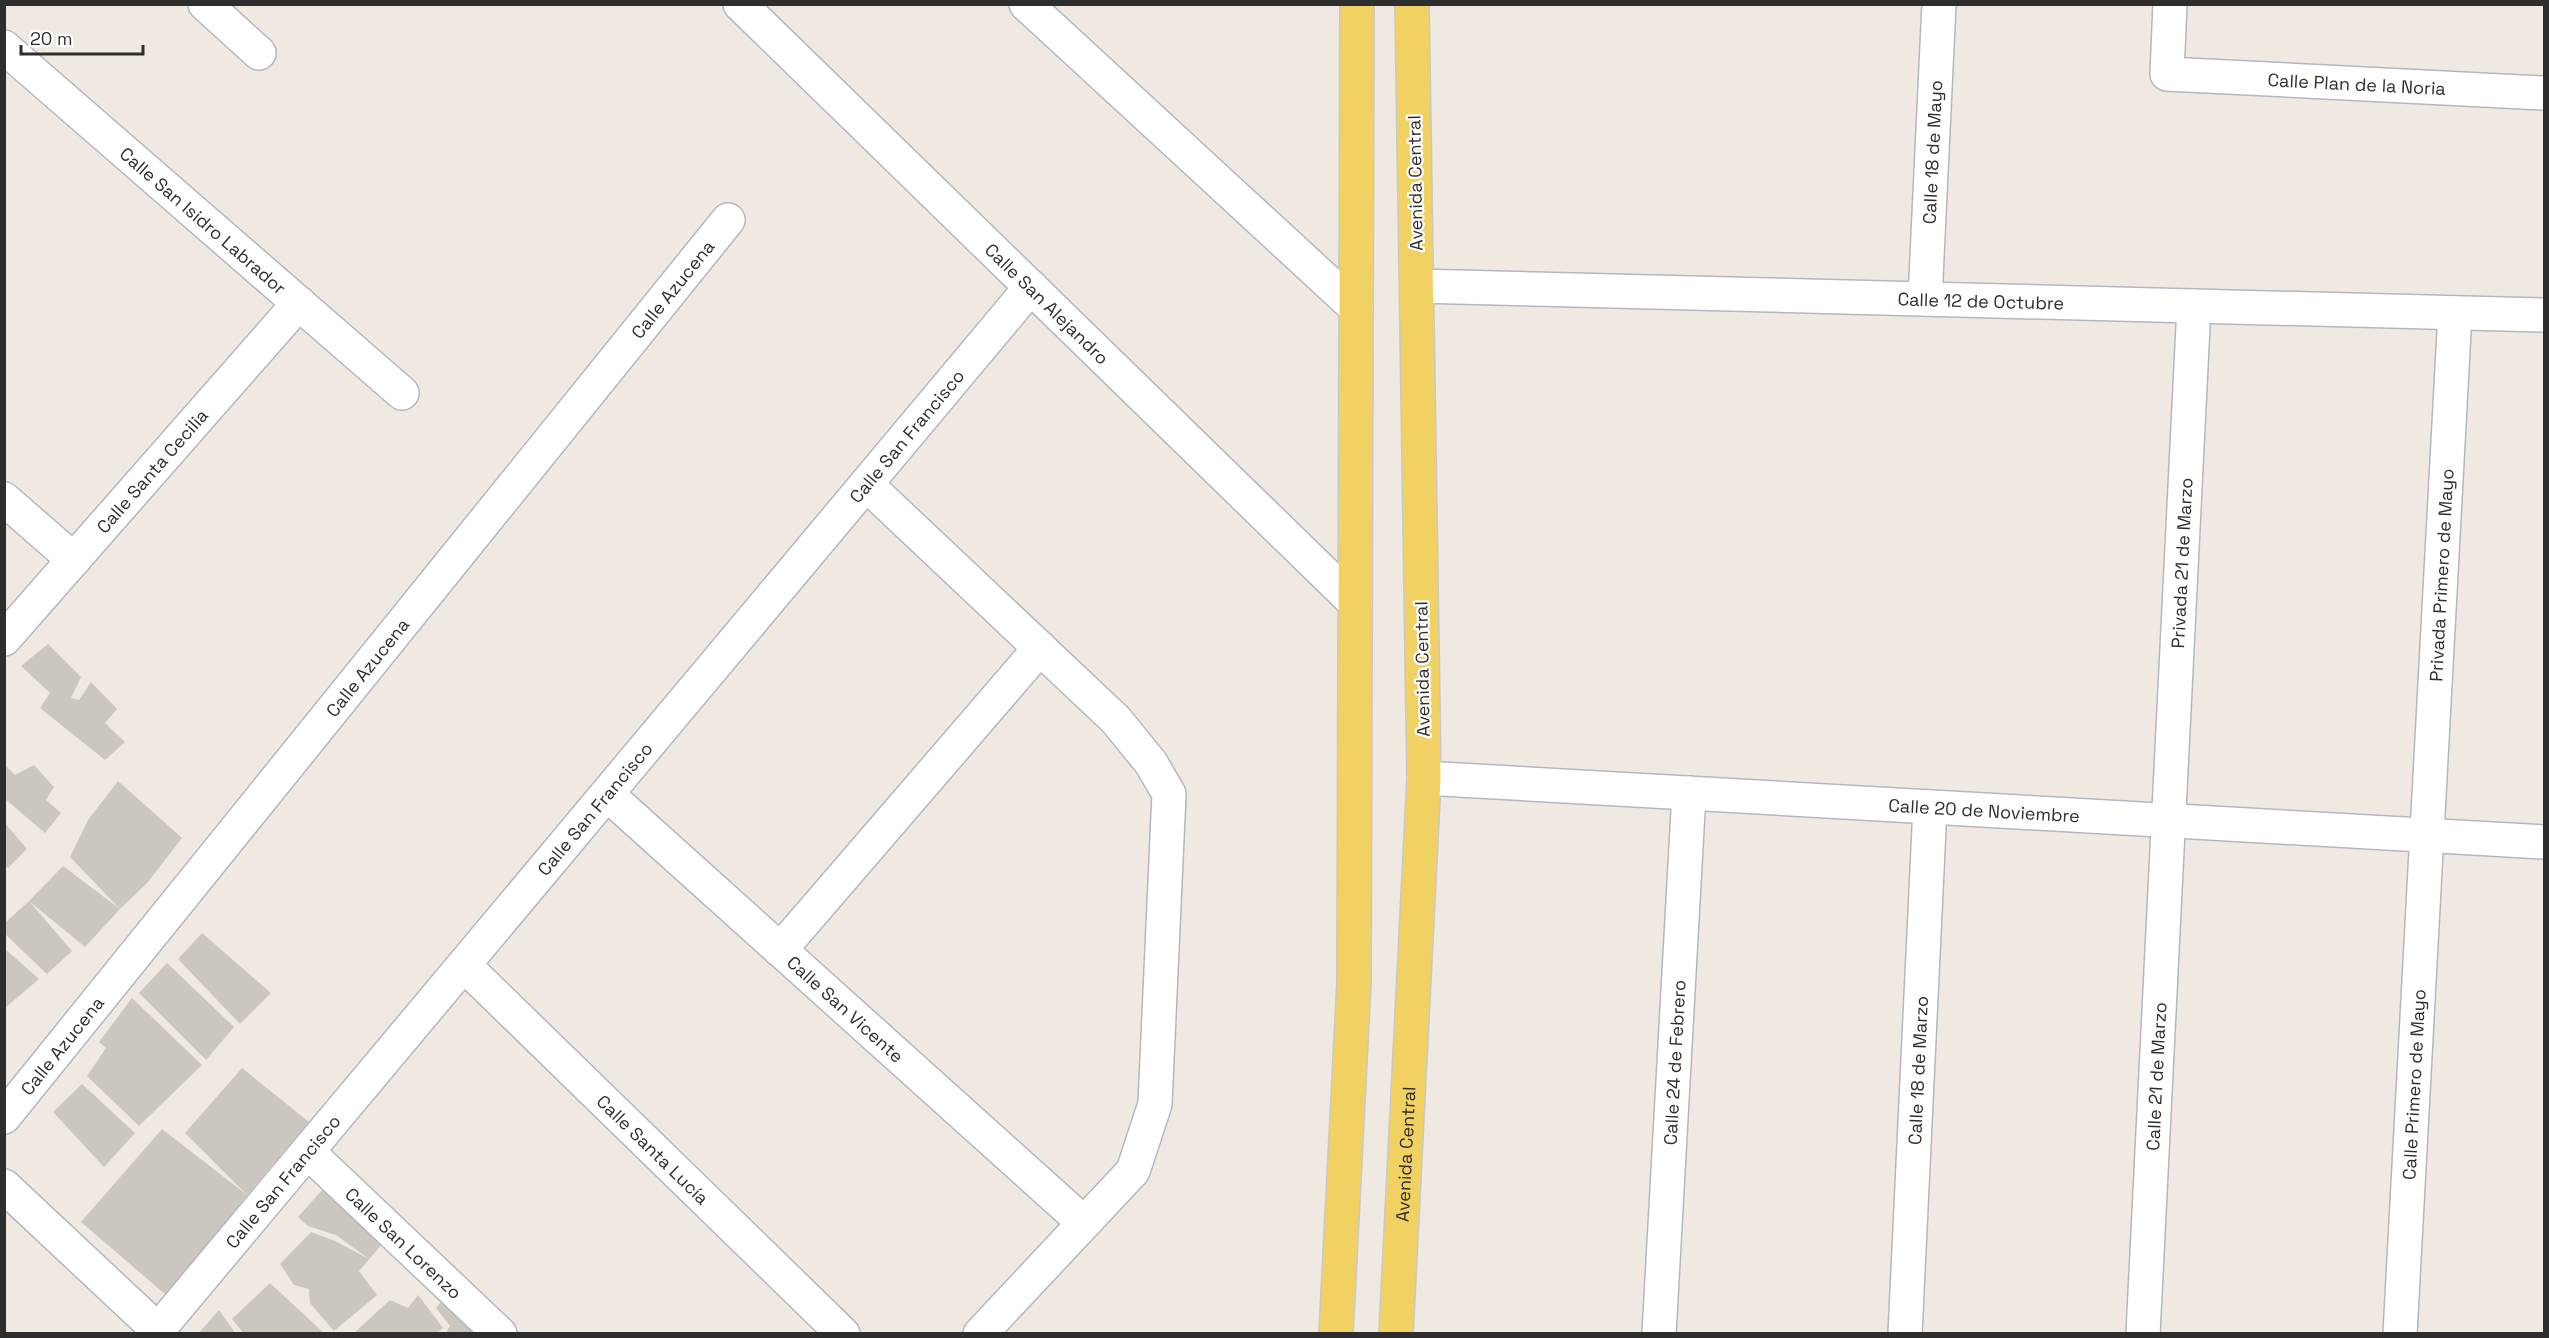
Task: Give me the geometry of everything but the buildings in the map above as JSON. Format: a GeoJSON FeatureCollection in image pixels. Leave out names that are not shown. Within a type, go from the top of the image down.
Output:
{"type":"FeatureCollection","features":[{"type":"Feature","properties":{"kind":"main road"},"geometry":{"type":"LineString","coordinates":[[1336,1334],[1354,982],[1357,4]]}},
{"type":"Feature","properties":{"kind":"main road","name":"Avenida Central"},"geometry":{"type":"LineString","coordinates":[[1396,1334],[1424,778],[1412,4]]}},
{"type":"Feature","properties":{"kind":"street"},"geometry":{"type":"LineString","coordinates":[[205,4],[259,53]]}},
{"type":"Feature","properties":{"kind":"street","name":"Calle San Alejandro"},"geometry":{"type":"LineString","coordinates":[[740,4],[1355,603]]}},
{"type":"Feature","properties":{"kind":"street"},"geometry":{"type":"LineString","coordinates":[[1026,4],[1356,308]]}},
{"type":"Feature","properties":{"kind":"street","name":"Calle 18 de Mayo"},"geometry":{"type":"LineString","coordinates":[[1924,299],[1939,4]]}},
{"type":"Feature","properties":{"kind":"street","name":"Calle Plan de la Noria"},"geometry":{"type":"LineString","coordinates":[[2170,4],[2167,74],[2544,93]]}},
{"type":"Feature","properties":{"kind":"street","name":"Calle San Isidro Labrador"},"geometry":{"type":"LineString","coordinates":[[4,47],[402,393]]}},
{"type":"Feature","properties":{"kind":"street","name":"Calle Azucena"},"geometry":{"type":"LineString","coordinates":[[4,1117],[728,220]]}},
{"type":"Feature","properties":{"kind":"street","name":"Calle 12 de Octubre"},"geometry":{"type":"LineString","coordinates":[[1417,286],[2544,315]]}},
{"type":"Feature","properties":{"kind":"street","name":"Calle San Francisco"},"geometry":{"type":"LineString","coordinates":[[160,1332],[1031,287]]}},
{"type":"Feature","properties":{"kind":"street","name":"Calle Santa Cecilia"},"geometry":{"type":"LineString","coordinates":[[4,639],[299,303]]}},
{"type":"Feature","properties":{"kind":"street","name":"Privada 21 de Marzo"},"geometry":{"type":"LineString","coordinates":[[2169,820],[2194,306]]}},
{"type":"Feature","properties":{"kind":"street","name":"Privada Primero de Mayo"},"geometry":{"type":"LineString","coordinates":[[2427,835],[2455,313]]}},
{"type":"Feature","properties":{"kind":"street"},"geometry":{"type":"LineString","coordinates":[[866,484],[1116,720],[1151,763],[1169,794],[1155,1104],[1133,1171],[980,1334]]}},
{"type":"Feature","properties":{"kind":"street"},"geometry":{"type":"LineString","coordinates":[[4,499],[74,560]]}},
{"type":"Feature","properties":{"kind":"street"},"geometry":{"type":"LineString","coordinates":[[780,950],[1040,648]]}},
{"type":"Feature","properties":{"kind":"street","name":"Calle 20 de Noviembre"},"geometry":{"type":"LineString","coordinates":[[1424,778],[2544,842]]}},
{"type":"Feature","properties":{"kind":"street","name":"Calle 24 de Febrero"},"geometry":{"type":"LineString","coordinates":[[1659,1334],[1689,793]]}},
{"type":"Feature","properties":{"kind":"street","name":"Calle San Vicente"},"geometry":{"type":"LineString","coordinates":[[608,794],[1084,1223]]}},
{"type":"Feature","properties":{"kind":"street","name":"Calle 18 de Marzo"},"geometry":{"type":"LineString","coordinates":[[1905,1334],[1930,807]]}},
{"type":"Feature","properties":{"kind":"street","name":"Calle 21 de Marzo"},"geometry":{"type":"LineString","coordinates":[[2143,1334],[2169,820]]}},
{"type":"Feature","properties":{"kind":"street","name":"Calle Primero de Mayo"},"geometry":{"type":"LineString","coordinates":[[2400,1334],[2427,835]]}},
{"type":"Feature","properties":{"kind":"street","name":"Calle Santa Lucía"},"geometry":{"type":"LineString","coordinates":[[464,965],[843,1334]]}},
{"type":"Feature","properties":{"kind":"street","name":"Calle San Lorenzo"},"geometry":{"type":"LineString","coordinates":[[308,1152],[500,1334]]}},
{"type":"Feature","properties":{"kind":"street"},"geometry":{"type":"LineString","coordinates":[[4,1186],[160,1332]]}}]}
